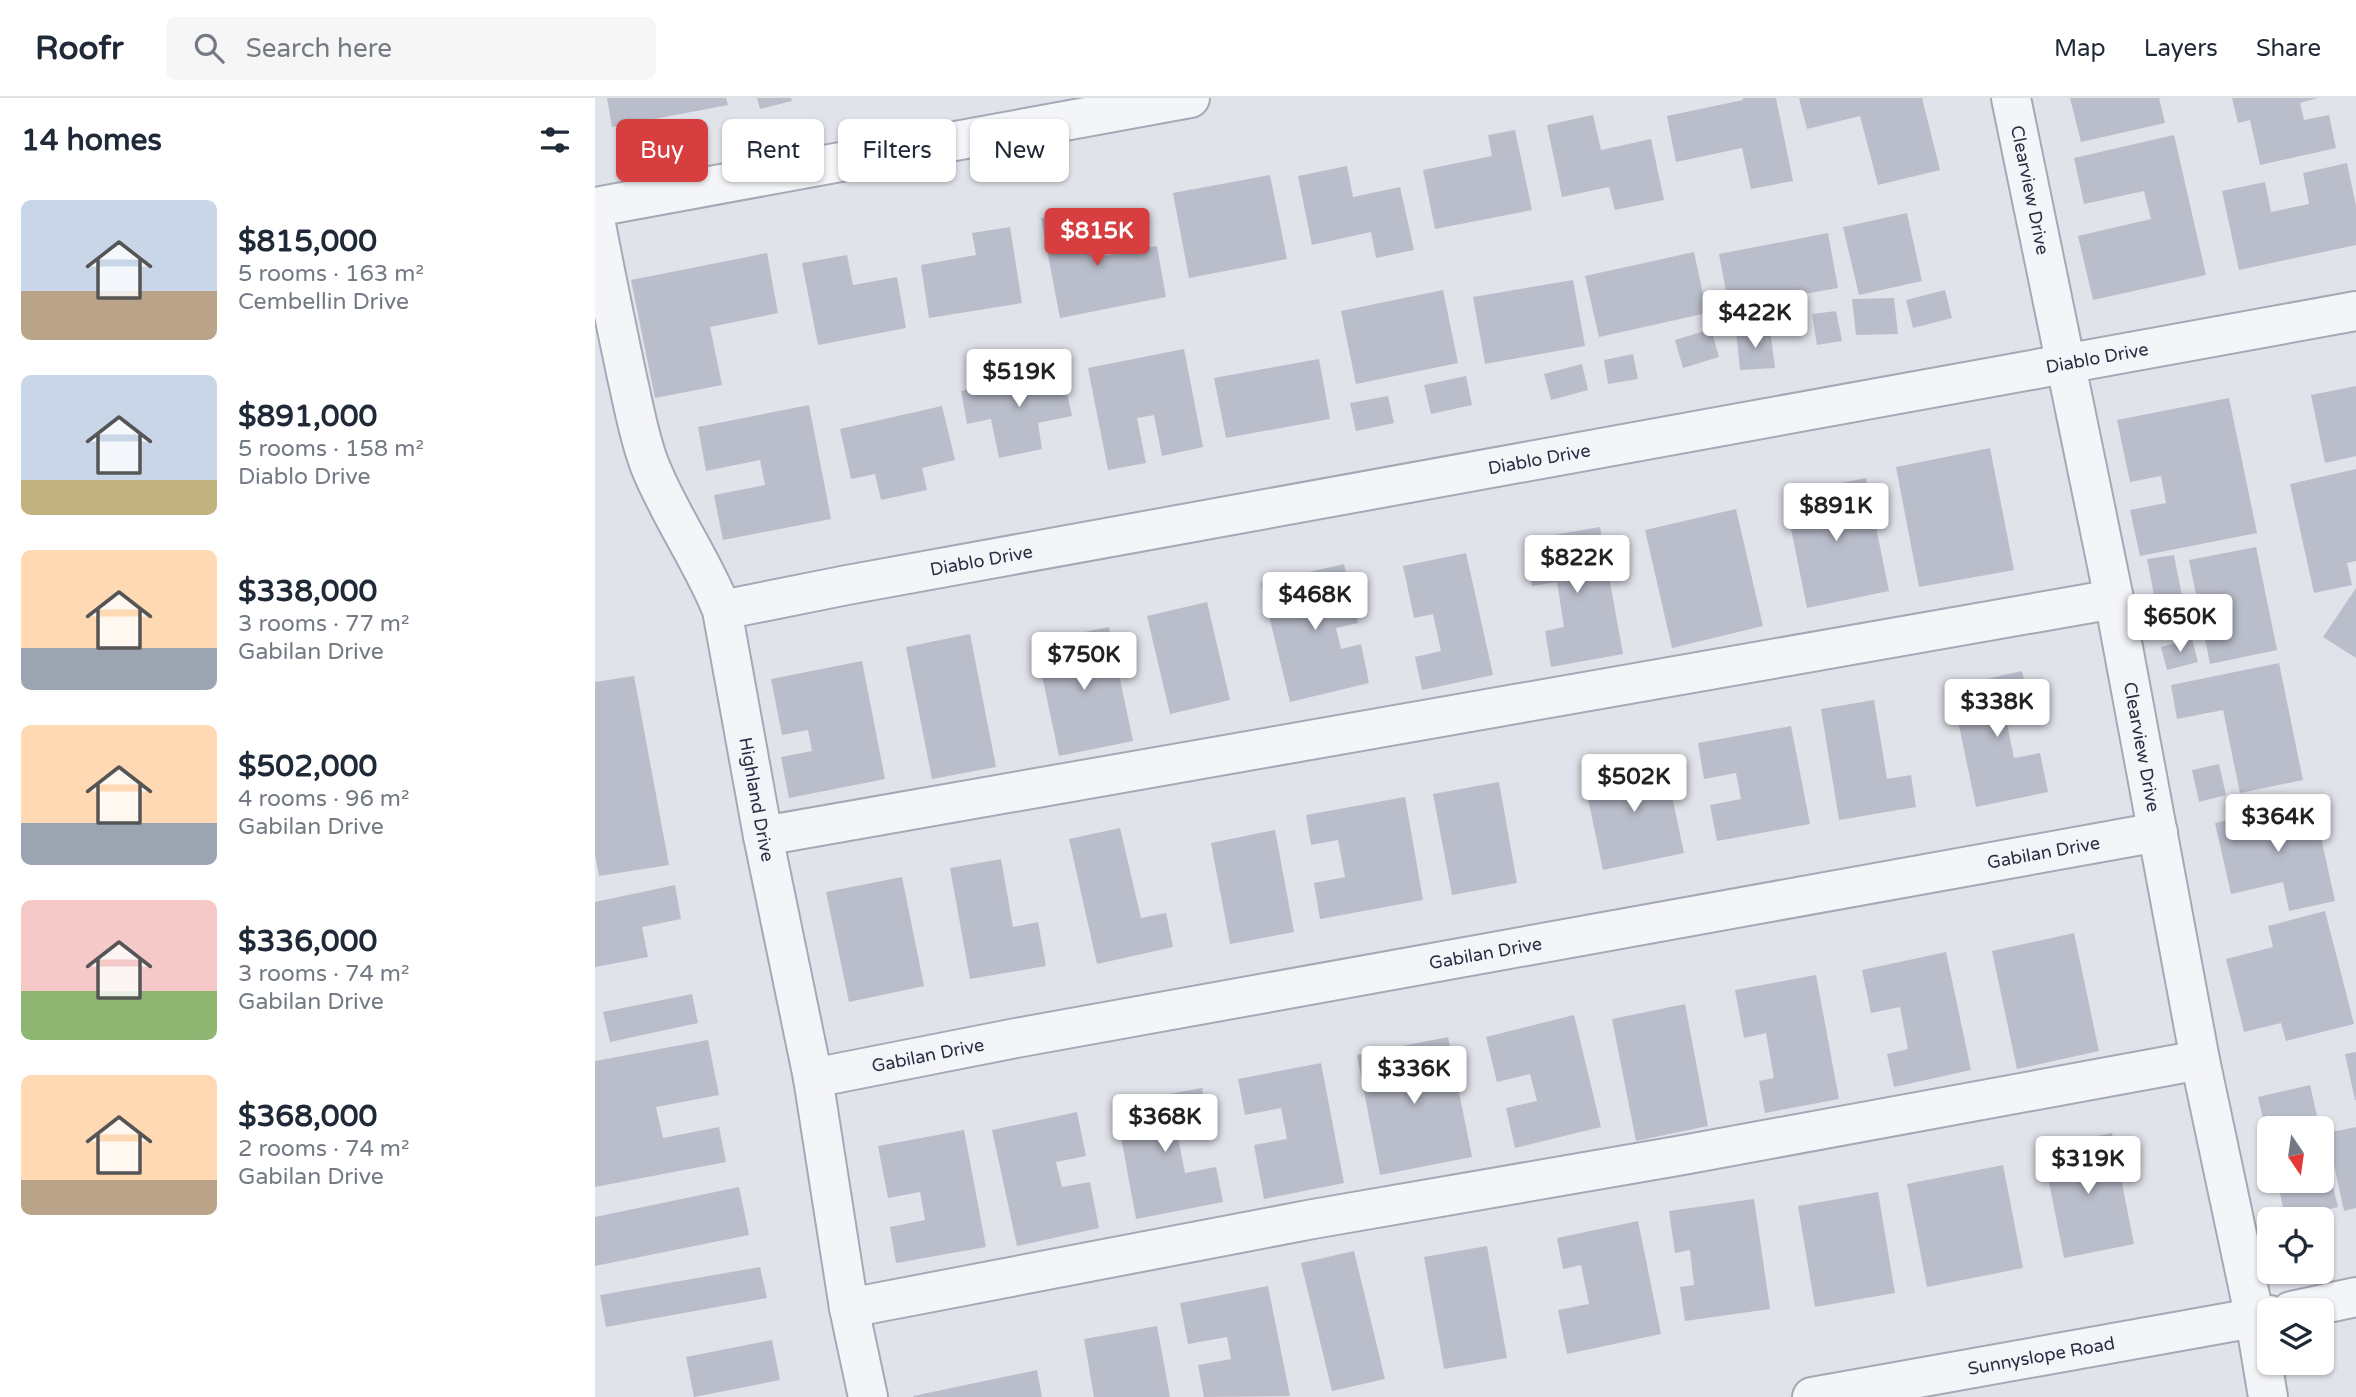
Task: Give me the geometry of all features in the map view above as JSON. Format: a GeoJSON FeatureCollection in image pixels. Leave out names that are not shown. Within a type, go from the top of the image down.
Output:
{"type":"FeatureCollection","features":[{"type":"Feature","properties":{"kind":"street"},"geometry":{"type":"LineString","coordinates":[[595,206],[1190,98]]}},
{"type":"Feature","properties":{"kind":"street","name":"Clearview Drive"},"geometry":{"type":"LineString","coordinates":[[2011,98],[2114,599],[2200,1060],[2257,1298]]}},
{"type":"Feature","properties":{"kind":"street","name":"Highland Drive"},"geometry":{"type":"LineString","coordinates":[[595,219],[640,434],[661,491],[710,581],[722,610],[763,836],[813,1077],[849,1308],[868,1397]]}},
{"type":"Feature","properties":{"kind":"street","name":"Diablo Drive"},"geometry":{"type":"LineString","coordinates":[[722,610],[888,577],[2356,311]]}},
{"type":"Feature","properties":{"kind":"street"},"geometry":{"type":"LineString","coordinates":[[763,836],[2114,599]]}},
{"type":"Feature","properties":{"kind":"street","name":"Gabilan Drive"},"geometry":{"type":"LineString","coordinates":[[813,1077],[2158,832]]}},
{"type":"Feature","properties":{"kind":"street"},"geometry":{"type":"LineString","coordinates":[[849,1308],[1313,1219],[2200,1060]]}},
{"type":"Feature","properties":{"kind":"street"},"geometry":{"type":"LineString","coordinates":[[2334,1302],[2356,1297]]}},
{"type":"Feature","properties":{"kind":"street","name":"Sunnyslope Road"},"geometry":{"type":"LineString","coordinates":[[1812,1397],[2257,1318]]}},
{"type":"Feature","properties":{"kind":"street","name":"Clearview Drive"},"geometry":{"type":"LineString","coordinates":[[2266,1375],[2268,1397]]}},
{"type":"Feature","properties":{"kind":"building"},"geometry":{"type":"Polygon","coordinates":[[[607,98],[726,98],[728,105],[654,119],[616,119],[616,126],[612,127],[607,98]]]}},
{"type":"Feature","properties":{"kind":"building"},"geometry":{"type":"Polygon","coordinates":[[[757,98],[791,98],[792,101],[760,109],[757,98]]]}},
{"type":"Feature","properties":{"kind":"building"},"geometry":{"type":"Polygon","coordinates":[[[1743,98],[1776,98],[1793,181],[1751,189],[1742,148],[1676,162],[1667,116],[1743,98]]]}},
{"type":"Feature","properties":{"kind":"building"},"geometry":{"type":"Polygon","coordinates":[[[1799,98],[1922,98],[1940,170],[1878,185],[1860,116],[1807,129],[1799,98]]]}},
{"type":"Feature","properties":{"kind":"building"},"geometry":{"type":"Polygon","coordinates":[[[2070,98],[2159,98],[2165,123],[2081,142],[2070,98]]]}},
{"type":"Feature","properties":{"kind":"building"},"geometry":{"type":"Polygon","coordinates":[[[2232,98],[2318,98],[2300,103],[2304,120],[2329,115],[2336,148],[2260,165],[2250,120],[2238,123],[2232,98]]]}},
{"type":"Feature","properties":{"kind":"building"},"geometry":{"type":"Polygon","coordinates":[[[1593,115],[1601,150],[1651,139],[1664,200],[1615,210],[1609,187],[1562,197],[1547,125],[1593,115]]]}},
{"type":"Feature","properties":{"kind":"building"},"geometry":{"type":"Polygon","coordinates":[[[1515,130],[1532,210],[1435,229],[1423,170],[1492,156],[1488,135],[1515,130]]]}},
{"type":"Feature","properties":{"kind":"building"},"geometry":{"type":"Polygon","coordinates":[[[2174,135],[2206,275],[2093,300],[2078,236],[2151,219],[2144,191],[2084,204],[2074,158],[2174,135]]]}},
{"type":"Feature","properties":{"kind":"building"},"geometry":{"type":"Polygon","coordinates":[[[2347,163],[2356,206],[2356,245],[2239,270],[2222,191],[2265,182],[2271,212],[2309,204],[2303,173],[2347,163]]]}},
{"type":"Feature","properties":{"kind":"building"},"geometry":{"type":"Polygon","coordinates":[[[1347,166],[1353,197],[1400,187],[1414,250],[1376,258],[1371,232],[1312,245],[1298,176],[1347,166]]]}},
{"type":"Feature","properties":{"kind":"building"},"geometry":{"type":"Polygon","coordinates":[[[1270,175],[1287,259],[1189,278],[1173,193],[1270,175]]]}},
{"type":"Feature","properties":{"kind":"building"},"geometry":{"type":"Polygon","coordinates":[[[1091,209],[1099,257],[1157,246],[1166,297],[1060,318],[1041,218],[1091,209]]]}},
{"type":"Feature","properties":{"kind":"building"},"geometry":{"type":"Polygon","coordinates":[[[1907,213],[1922,281],[1859,295],[1843,227],[1907,213]]]}},
{"type":"Feature","properties":{"kind":"building"},"geometry":{"type":"Polygon","coordinates":[[[1010,227],[1022,303],[929,318],[921,265],[976,255],[972,233],[1010,227]]]}},
{"type":"Feature","properties":{"kind":"building"},"geometry":{"type":"Polygon","coordinates":[[[1828,233],[1838,288],[1729,307],[1719,254],[1828,233]]]}},
{"type":"Feature","properties":{"kind":"building"},"geometry":{"type":"Polygon","coordinates":[[[1694,252],[1707,313],[1599,337],[1585,276],[1694,252]]]}},
{"type":"Feature","properties":{"kind":"building"},"geometry":{"type":"Polygon","coordinates":[[[767,253],[778,313],[710,327],[722,385],[655,398],[631,280],[767,253]]]}},
{"type":"Feature","properties":{"kind":"building"},"geometry":{"type":"Polygon","coordinates":[[[847,255],[853,285],[897,277],[906,328],[818,345],[802,263],[847,255]]]}},
{"type":"Feature","properties":{"kind":"building"},"geometry":{"type":"Polygon","coordinates":[[[1573,280],[1585,346],[1485,364],[1473,297],[1573,280]]]}},
{"type":"Feature","properties":{"kind":"building"},"geometry":{"type":"Polygon","coordinates":[[[1443,290],[1458,363],[1356,384],[1341,311],[1443,290]]]}},
{"type":"Feature","properties":{"kind":"building"},"geometry":{"type":"Polygon","coordinates":[[[1945,290],[1952,318],[1913,328],[1906,300],[1945,290]]]}},
{"type":"Feature","properties":{"kind":"building"},"geometry":{"type":"Polygon","coordinates":[[[1894,298],[1898,334],[1856,335],[1852,299],[1894,298]]]}},
{"type":"Feature","properties":{"kind":"building"},"geometry":{"type":"Polygon","coordinates":[[[1836,311],[1842,341],[1817,345],[1812,314],[1836,311]]]}},
{"type":"Feature","properties":{"kind":"building"},"geometry":{"type":"Polygon","coordinates":[[[1711,329],[1719,357],[1683,368],[1675,340],[1711,329]]]}},
{"type":"Feature","properties":{"kind":"building"},"geometry":{"type":"Polygon","coordinates":[[[1770,329],[1775,368],[1740,370],[1736,331],[1770,329]]]}},
{"type":"Feature","properties":{"kind":"building"},"geometry":{"type":"Polygon","coordinates":[[[1184,349],[1203,447],[1162,456],[1154,415],[1137,418],[1146,463],[1108,470],[1088,368],[1184,349]]]}},
{"type":"Feature","properties":{"kind":"building"},"geometry":{"type":"Polygon","coordinates":[[[1633,354],[1638,379],[1608,384],[1604,360],[1633,354]]]}},
{"type":"Feature","properties":{"kind":"building"},"geometry":{"type":"Polygon","coordinates":[[[1319,359],[1330,419],[1226,438],[1214,378],[1319,359]]]}},
{"type":"Feature","properties":{"kind":"building"},"geometry":{"type":"Polygon","coordinates":[[[1582,364],[1588,390],[1551,400],[1544,374],[1582,364]]]}},
{"type":"Feature","properties":{"kind":"building"},"geometry":{"type":"Polygon","coordinates":[[[1062,369],[1072,416],[1038,423],[1042,449],[999,458],[991,419],[967,424],[961,391],[1062,369]]]}},
{"type":"Feature","properties":{"kind":"building"},"geometry":{"type":"Polygon","coordinates":[[[1466,376],[1472,405],[1431,414],[1424,385],[1466,376]]]}},
{"type":"Feature","properties":{"kind":"building"},"geometry":{"type":"Polygon","coordinates":[[[2356,386],[2356,456],[2325,463],[2311,395],[2356,386]]]}},
{"type":"Feature","properties":{"kind":"building"},"geometry":{"type":"Polygon","coordinates":[[[1388,396],[1394,423],[1356,431],[1350,403],[1388,396]]]}},
{"type":"Feature","properties":{"kind":"building"},"geometry":{"type":"Polygon","coordinates":[[[2229,398],[2257,533],[2140,556],[2130,510],[2166,503],[2161,476],[2130,482],[2117,420],[2229,398]]]}},
{"type":"Feature","properties":{"kind":"building"},"geometry":{"type":"Polygon","coordinates":[[[809,405],[831,519],[723,540],[714,495],[765,485],[760,460],[706,471],[698,427],[809,405]]]}},
{"type":"Feature","properties":{"kind":"building"},"geometry":{"type":"Polygon","coordinates":[[[942,406],[955,460],[922,468],[927,490],[881,500],[875,474],[851,479],[840,429],[942,406]]]}},
{"type":"Feature","properties":{"kind":"building"},"geometry":{"type":"Polygon","coordinates":[[[1990,448],[2014,570],[1919,587],[1896,467],[1990,448]]]}},
{"type":"Feature","properties":{"kind":"building"},"geometry":{"type":"Polygon","coordinates":[[[2356,469],[2356,561],[2347,563],[2352,585],[2314,593],[2290,484],[2356,469]]]}},
{"type":"Feature","properties":{"kind":"building"},"geometry":{"type":"Polygon","coordinates":[[[1866,478],[1889,591],[1807,608],[1784,494],[1866,478]]]}},
{"type":"Feature","properties":{"kind":"building"},"geometry":{"type":"Polygon","coordinates":[[[1736,509],[1763,626],[1672,648],[1645,530],[1736,509]]]}},
{"type":"Feature","properties":{"kind":"building"},"geometry":{"type":"Polygon","coordinates":[[[1600,527],[1623,654],[1551,667],[1545,631],[1564,627],[1557,582],[1532,586],[1524,540],[1600,527]]]}},
{"type":"Feature","properties":{"kind":"building"},"geometry":{"type":"Polygon","coordinates":[[[2256,547],[2277,650],[2210,664],[2189,560],[2256,547]]]}},
{"type":"Feature","properties":{"kind":"building"},"geometry":{"type":"Polygon","coordinates":[[[1466,553],[1493,675],[1422,690],[1415,657],[1441,651],[1433,614],[1414,618],[1403,566],[1466,553]]]}},
{"type":"Feature","properties":{"kind":"building"},"geometry":{"type":"Polygon","coordinates":[[[2174,555],[2182,596],[2155,600],[2147,559],[2174,555]]]}},
{"type":"Feature","properties":{"kind":"building"},"geometry":{"type":"Polygon","coordinates":[[[1344,564],[1358,623],[1336,628],[1341,649],[1361,644],[1369,683],[1290,702],[1261,583],[1344,564]]]}},
{"type":"Feature","properties":{"kind":"building"},"geometry":{"type":"Polygon","coordinates":[[[2356,588],[2356,658],[2323,637],[2356,588]]]}},
{"type":"Feature","properties":{"kind":"building"},"geometry":{"type":"Polygon","coordinates":[[[1207,602],[1230,700],[1170,714],[1147,616],[1207,602]]]}},
{"type":"Feature","properties":{"kind":"building"},"geometry":{"type":"Polygon","coordinates":[[[1109,627],[1133,741],[1059,756],[1035,642],[1109,627]]]}},
{"type":"Feature","properties":{"kind":"building"},"geometry":{"type":"Polygon","coordinates":[[[970,634],[996,767],[932,779],[906,647],[970,634]]]}},
{"type":"Feature","properties":{"kind":"building"},"geometry":{"type":"Polygon","coordinates":[[[2192,639],[2198,662],[2167,670],[2161,647],[2192,639]]]}},
{"type":"Feature","properties":{"kind":"building"},"geometry":{"type":"Polygon","coordinates":[[[862,661],[885,779],[789,798],[781,757],[812,751],[808,730],[782,735],[771,679],[862,661]]]}},
{"type":"Feature","properties":{"kind":"building"},"geometry":{"type":"Polygon","coordinates":[[[2279,663],[2303,780],[2240,793],[2223,710],[2177,719],[2171,685],[2279,663]]]}},
{"type":"Feature","properties":{"kind":"building"},"geometry":{"type":"Polygon","coordinates":[[[2022,671],[2032,719],[2007,724],[2014,758],[2040,753],[2048,792],[1976,807],[1951,687],[2022,671]]]}},
{"type":"Feature","properties":{"kind":"building"},"geometry":{"type":"Polygon","coordinates":[[[634,676],[669,865],[599,876],[595,855],[595,682],[634,676]]]}},
{"type":"Feature","properties":{"kind":"building"},"geometry":{"type":"Polygon","coordinates":[[[1874,700],[1887,779],[1911,775],[1916,807],[1839,820],[1821,709],[1874,700]]]}},
{"type":"Feature","properties":{"kind":"building"},"geometry":{"type":"Polygon","coordinates":[[[1791,726],[1810,824],[1717,841],[1710,805],[1741,799],[1736,773],[1704,779],[1698,743],[1791,726]]]}},
{"type":"Feature","properties":{"kind":"building"},"geometry":{"type":"Polygon","coordinates":[[[1664,758],[1684,853],[1603,870],[1583,775],[1664,758]]]}},
{"type":"Feature","properties":{"kind":"building"},"geometry":{"type":"Polygon","coordinates":[[[2219,764],[2226,795],[2199,802],[2192,770],[2219,764]]]}},
{"type":"Feature","properties":{"kind":"building"},"geometry":{"type":"Polygon","coordinates":[[[1499,782],[1517,883],[1452,895],[1433,794],[1499,782]]]}},
{"type":"Feature","properties":{"kind":"building"},"geometry":{"type":"Polygon","coordinates":[[[1405,797],[1423,900],[1320,919],[1314,883],[1345,877],[1338,840],[1311,845],[1306,815],[1405,797]]]}},
{"type":"Feature","properties":{"kind":"building"},"geometry":{"type":"Polygon","coordinates":[[[2313,801],[2335,901],[2289,911],[2283,882],[2231,894],[2215,823],[2313,801]]]}},
{"type":"Feature","properties":{"kind":"building"},"geometry":{"type":"Polygon","coordinates":[[[1120,828],[1141,918],[1166,913],[1173,947],[1097,964],[1069,839],[1120,828]]]}},
{"type":"Feature","properties":{"kind":"building"},"geometry":{"type":"Polygon","coordinates":[[[1275,830],[1294,932],[1230,944],[1211,843],[1275,830]]]}},
{"type":"Feature","properties":{"kind":"building"},"geometry":{"type":"Polygon","coordinates":[[[1001,859],[1013,927],[1038,922],[1046,966],[970,979],[950,868],[1001,859]]]}},
{"type":"Feature","properties":{"kind":"building"},"geometry":{"type":"Polygon","coordinates":[[[902,877],[924,986],[849,1002],[826,892],[902,877]]]}},
{"type":"Feature","properties":{"kind":"building"},"geometry":{"type":"Polygon","coordinates":[[[675,885],[681,919],[642,927],[648,957],[595,967],[595,902],[675,885]]]}},
{"type":"Feature","properties":{"kind":"building"},"geometry":{"type":"Polygon","coordinates":[[[2325,911],[2354,1024],[2286,1041],[2281,1023],[2244,1032],[2226,959],[2273,947],[2268,926],[2325,911]]]}},
{"type":"Feature","properties":{"kind":"building"},"geometry":{"type":"Polygon","coordinates":[[[2074,933],[2099,1051],[2017,1069],[1992,951],[2074,933]]]}},
{"type":"Feature","properties":{"kind":"building"},"geometry":{"type":"Polygon","coordinates":[[[1946,952],[1971,1070],[1894,1087],[1887,1054],[1908,1049],[1900,1007],[1871,1013],[1862,970],[1946,952]]]}},
{"type":"Feature","properties":{"kind":"building"},"geometry":{"type":"Polygon","coordinates":[[[1816,975],[1839,1099],[1765,1113],[1759,1081],[1774,1078],[1766,1033],[1744,1038],[1735,990],[1816,975]]]}},
{"type":"Feature","properties":{"kind":"building"},"geometry":{"type":"Polygon","coordinates":[[[692,994],[698,1023],[610,1042],[603,1012],[692,994]]]}},
{"type":"Feature","properties":{"kind":"building"},"geometry":{"type":"Polygon","coordinates":[[[1685,1004],[1708,1126],[1636,1141],[1612,1019],[1685,1004]]]}},
{"type":"Feature","properties":{"kind":"building"},"geometry":{"type":"Polygon","coordinates":[[[1574,1015],[1601,1127],[1515,1148],[1506,1108],[1537,1101],[1530,1074],[1497,1082],[1486,1037],[1574,1015]]]}},
{"type":"Feature","properties":{"kind":"building"},"geometry":{"type":"Polygon","coordinates":[[[1448,1037],[1472,1157],[1380,1175],[1357,1055],[1448,1037]]]}},
{"type":"Feature","properties":{"kind":"building"},"geometry":{"type":"Polygon","coordinates":[[[708,1040],[719,1095],[656,1107],[663,1138],[719,1127],[726,1162],[595,1187],[595,1061],[708,1040]]]}},
{"type":"Feature","properties":{"kind":"building"},"geometry":{"type":"Polygon","coordinates":[[[2356,1052],[2356,1100],[2355,1100],[2345,1054],[2356,1052]]]}},
{"type":"Feature","properties":{"kind":"building"},"geometry":{"type":"Polygon","coordinates":[[[1321,1063],[1344,1183],[1264,1199],[1254,1145],[1287,1139],[1281,1108],[1245,1115],[1238,1079],[1321,1063]]]}},
{"type":"Feature","properties":{"kind":"building"},"geometry":{"type":"Polygon","coordinates":[[[2310,1085],[2317,1116],[2262,1116],[2258,1097],[2310,1085]]]}},
{"type":"Feature","properties":{"kind":"building"},"geometry":{"type":"Polygon","coordinates":[[[1202,1088],[1209,1126],[1177,1132],[1185,1173],[1216,1167],[1223,1202],[1136,1219],[1115,1104],[1202,1088]]]}},
{"type":"Feature","properties":{"kind":"building"},"geometry":{"type":"Polygon","coordinates":[[[1077,1112],[1086,1156],[1056,1162],[1062,1187],[1090,1182],[1099,1228],[1017,1246],[992,1130],[1077,1112]]]}},
{"type":"Feature","properties":{"kind":"building"},"geometry":{"type":"Polygon","coordinates":[[[2356,1127],[2356,1208],[2344,1211],[2335,1170],[2335,1131],[2356,1127]]]}},
{"type":"Feature","properties":{"kind":"building"},"geometry":{"type":"Polygon","coordinates":[[[964,1130],[986,1247],[896,1263],[890,1227],[925,1220],[920,1192],[888,1198],[878,1146],[964,1130]]]}},
{"type":"Feature","properties":{"kind":"building"},"geometry":{"type":"Polygon","coordinates":[[[2112,1133],[2134,1244],[2064,1258],[2042,1147],[2112,1133]]]}},
{"type":"Feature","properties":{"kind":"building"},"geometry":{"type":"Polygon","coordinates":[[[2003,1165],[2023,1268],[1927,1287],[1907,1184],[2003,1165]]]}},
{"type":"Feature","properties":{"kind":"building"},"geometry":{"type":"Polygon","coordinates":[[[739,1187],[749,1235],[595,1266],[595,1217],[739,1187]]]}},
{"type":"Feature","properties":{"kind":"building"},"geometry":{"type":"Polygon","coordinates":[[[1878,1192],[1895,1293],[1815,1307],[1798,1206],[1878,1192]]]}},
{"type":"Feature","properties":{"kind":"building"},"geometry":{"type":"Polygon","coordinates":[[[2280,1194],[2335,1194],[2338,1207],[2334,1208],[2283,1207],[2280,1194]]]}},
{"type":"Feature","properties":{"kind":"building"},"geometry":{"type":"Polygon","coordinates":[[[1754,1199],[1770,1309],[1685,1321],[1680,1287],[1694,1285],[1690,1250],[1675,1253],[1669,1211],[1754,1199]]]}},
{"type":"Feature","properties":{"kind":"building"},"geometry":{"type":"Polygon","coordinates":[[[1638,1221],[1661,1334],[1567,1354],[1558,1310],[1589,1304],[1581,1265],[1563,1269],[1557,1238],[1638,1221]]]}},
{"type":"Feature","properties":{"kind":"building"},"geometry":{"type":"Polygon","coordinates":[[[1487,1246],[1507,1358],[1444,1369],[1424,1257],[1487,1246]]]}},
{"type":"Feature","properties":{"kind":"building"},"geometry":{"type":"Polygon","coordinates":[[[1354,1251],[1385,1379],[1332,1391],[1301,1263],[1354,1251]]]}},
{"type":"Feature","properties":{"kind":"building"},"geometry":{"type":"Polygon","coordinates":[[[760,1267],[767,1298],[606,1327],[600,1295],[760,1267]]]}},
{"type":"Feature","properties":{"kind":"building"},"geometry":{"type":"Polygon","coordinates":[[[1268,1286],[1290,1396],[1204,1397],[1198,1365],[1231,1359],[1227,1337],[1188,1344],[1180,1303],[1268,1286]]]}},
{"type":"Feature","properties":{"kind":"building"},"geometry":{"type":"Polygon","coordinates":[[[1157,1326],[1170,1397],[1094,1397],[1084,1339],[1157,1326]]]}},
{"type":"Feature","properties":{"kind":"building"},"geometry":{"type":"Polygon","coordinates":[[[772,1340],[780,1380],[694,1397],[686,1357],[772,1340]]]}},
{"type":"Feature","properties":{"kind":"building"},"geometry":{"type":"Polygon","coordinates":[[[1037,1370],[1042,1397],[913,1397],[913,1396],[1037,1370]]]}}]}
